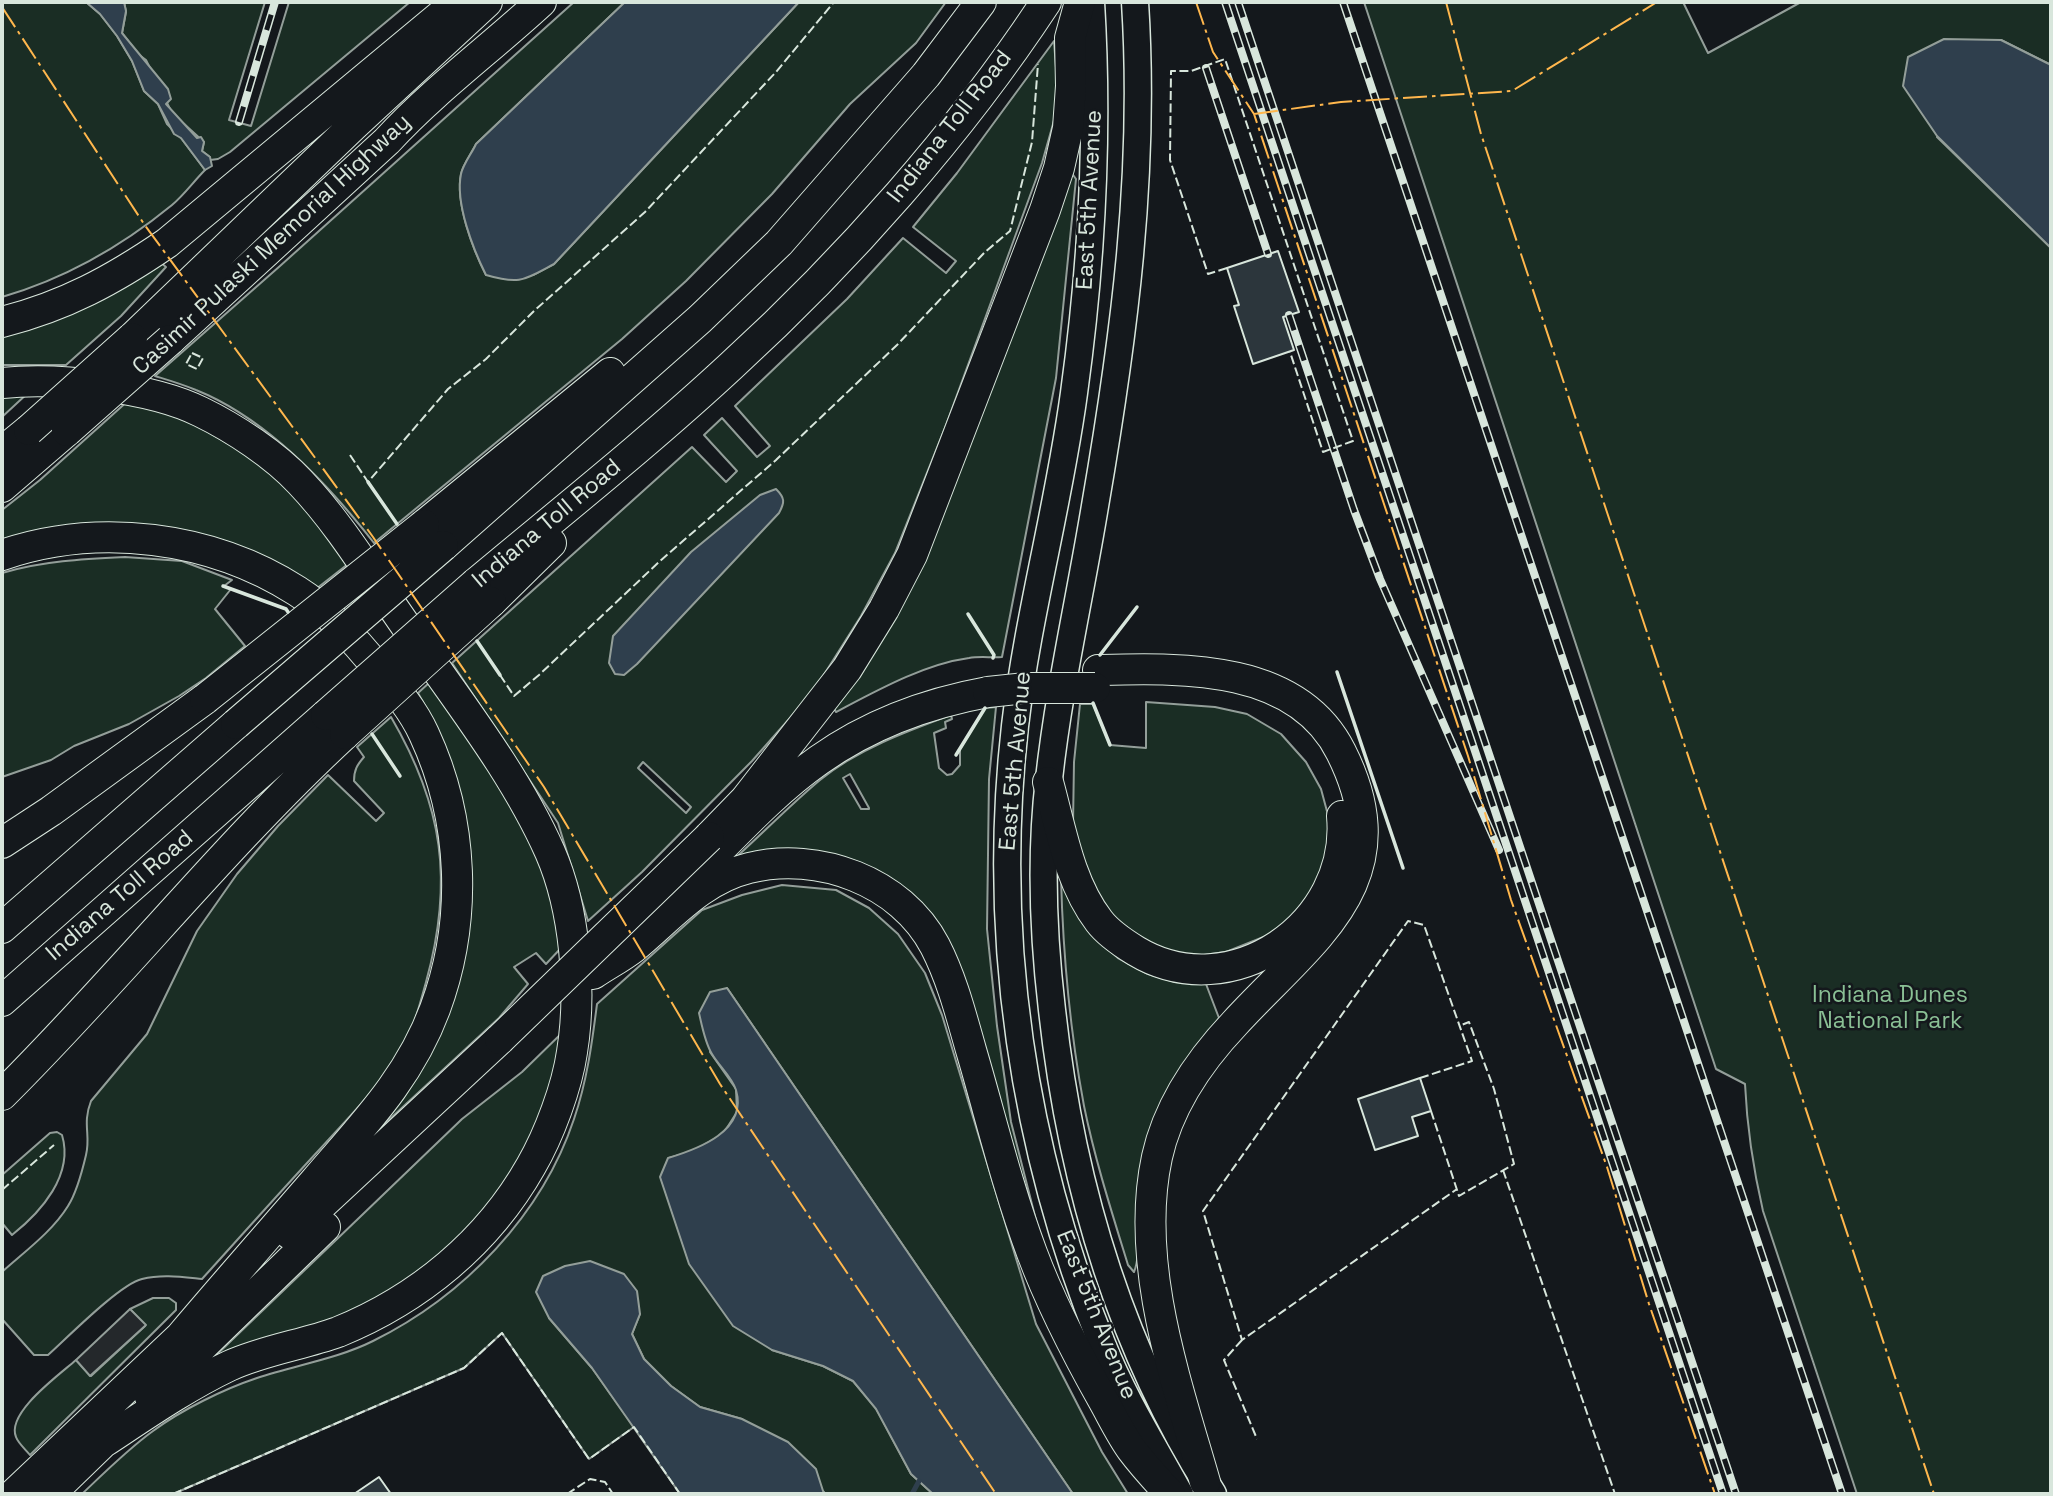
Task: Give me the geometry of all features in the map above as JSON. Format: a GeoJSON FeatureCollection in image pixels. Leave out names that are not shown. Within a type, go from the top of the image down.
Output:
{"type":"FeatureCollection","features":[{"type":"Feature","properties":{"kind":"highway"},"geometry":{"type":"LineString","coordinates":[[2,322],[32,314],[84,294],[132,267],[167,243],[457,2]]}},
{"type":"Feature","properties":{"kind":"highway","name":"Casimir Pulaski Memorial Highway"},"geometry":{"type":"LineString","coordinates":[[2,452],[132,338],[486,2]]}},
{"type":"Feature","properties":{"kind":"highway"},"geometry":{"type":"LineString","coordinates":[[489,45],[507,14],[520,2]]}},
{"type":"Feature","properties":{"kind":"highway","name":"Casimir Pulaski Memorial Highway"},"geometry":{"type":"LineString","coordinates":[[2,487],[170,340],[489,45],[541,2]]}},
{"type":"Feature","properties":{"kind":"highway"},"geometry":{"type":"LineString","coordinates":[[2,928],[236,724],[433,536],[616,368],[700,319],[779,243],[852,162],[926,75],[981,2]]}},
{"type":"Feature","properties":{"kind":"highway"},"geometry":{"type":"LineString","coordinates":[[593,974],[716,842],[745,800],[847,669],[884,609],[916,544],[1059,168],[1069,107],[1070,38],[1080,2]]}},
{"type":"Feature","properties":{"kind":"highway","name":"Indiana Toll Road"},"geometry":{"type":"LineString","coordinates":[[2,1000],[335,724],[484,592],[620,463],[731,367],[815,285],[891,202],[961,118],[1043,6]]}},
{"type":"Feature","properties":{"kind":"highway"},"geometry":{"type":"LineString","coordinates":[[2,383],[39,382],[97,386],[151,395],[199,411],[252,443],[299,480],[341,533],[473,722],[524,801],[551,855],[565,898],[573,946],[576,1012],[572,1056],[554,1116],[533,1164],[512,1198],[471,1246],[430,1281],[393,1306],[335,1333],[232,1365],[184,1390],[104,1442]]}},
{"type":"Feature","properties":{"kind":"highway"},"geometry":{"type":"LineString","coordinates":[[2,843],[51,811],[433,536]]}},
{"type":"Feature","properties":{"kind":"highway"},"geometry":{"type":"LineString","coordinates":[[2,555],[63,540],[110,537],[158,540],[211,551],[257,568],[299,592],[348,634],[402,698],[423,732],[452,816],[457,864],[457,912],[452,947],[435,1008],[419,1046],[390,1094],[181,1336]]}},
{"type":"Feature","properties":{"kind":"highway"},"geometry":{"type":"LineString","coordinates":[[745,800],[794,758],[844,723],[925,688],[989,683],[1026,688],[1097,679],[1201,672],[1265,685],[1291,699],[1317,719],[1336,742],[1351,771],[1359,796],[1363,833],[1360,862],[1349,892],[1315,942],[1234,1023],[1201,1063],[1174,1107],[1157,1157],[1152,1202],[1152,1244],[1157,1293],[1199,1490]]}},
{"type":"Feature","properties":{"kind":"highway"},"geometry":{"type":"LineString","coordinates":[[1048,782],[1067,854],[1082,894],[1100,923],[1125,945],[1151,960],[1185,969],[1220,968],[1250,960],[1280,946],[1302,928],[1331,884],[1339,860],[1343,833],[1341,805],[1321,754],[1305,735],[1283,716],[1259,704],[1203,690],[1097,679]]}},
{"type":"Feature","properties":{"kind":"highway"},"geometry":{"type":"LineString","coordinates":[[50,1494],[716,842],[819,760],[854,738],[925,706],[989,683]]}},
{"type":"Feature","properties":{"kind":"highway"},"geometry":{"type":"LineString","coordinates":[[2,1095],[64,1034],[239,838],[290,785],[335,724]]}},
{"type":"Feature","properties":{"kind":"highway"},"geometry":{"type":"LineString","coordinates":[[14,1494],[181,1336],[511,1041],[593,974],[631,949],[689,897],[718,880],[748,868],[781,864],[815,865],[844,871],[884,890],[914,917],[934,944],[952,984],[1005,1172],[1032,1254],[1070,1342],[1131,1449],[1170,1494]]}},
{"type":"Feature","properties":{"kind":"main road","name":"East 5th Avenue"},"geometry":{"type":"LineString","coordinates":[[1091,2],[1095,61],[1094,179],[1087,283],[1074,396],[1015,725],[1009,817],[1008,932],[1014,1005],[1026,1087],[1046,1179],[1069,1257],[1103,1347],[1136,1416],[1199,1490]]}},
{"type":"Feature","properties":{"kind":"main road","name":"East 5th Avenue"},"geometry":{"type":"LineString","coordinates":[[1135,2],[1139,59],[1137,189],[1128,291],[1095,507],[1070,640],[1048,782],[1045,928],[1059,1080],[1077,1168],[1095,1237],[1122,1314],[1199,1490]]}},
{"type":"Feature","properties":{"kind":"green space"},"geometry":{"type":"Polygon","coordinates":[[[2,2],[86,2],[100,14],[117,36],[132,61],[144,91],[158,104],[167,124],[205,170],[172,205],[113,247],[48,281],[2,297],[2,2]]]}},
{"type":"Feature","properties":{"kind":"green space"},"geometry":{"type":"Polygon","coordinates":[[[124,2],[265,2],[229,120],[251,126],[289,2],[410,2],[230,152],[210,160],[202,151],[204,142],[172,113],[146,60],[122,33],[126,12],[124,2]]]}},
{"type":"Feature","properties":{"kind":"green space"},"geometry":{"type":"Polygon","coordinates":[[[574,2],[625,2],[476,144],[462,170],[460,186],[463,212],[486,275],[533,275],[554,264],[799,2],[946,2],[916,43],[850,104],[772,194],[686,281],[622,339],[374,543],[337,498],[271,435],[222,402],[155,376],[574,2]]]}},
{"type":"Feature","properties":{"kind":"green space","name":"Indiana Dunes National Park"},"geometry":{"type":"Polygon","coordinates":[[[1364,2],[1683,2],[1708,53],[1801,2],[2051,2],[2051,65],[2001,40],[1937,137],[2051,248],[2051,1494],[1857,1494],[1763,1211],[1751,1148],[1745,1084],[1716,1069],[1364,2]]]}},
{"type":"Feature","properties":{"kind":"green space"},"geometry":{"type":"Polygon","coordinates":[[[1054,41],[1057,81],[1055,117],[1042,163],[946,425],[895,553],[861,616],[813,692],[752,761],[642,872],[588,921],[558,823],[452,663],[692,447],[726,482],[737,471],[704,435],[722,418],[757,457],[770,446],[735,406],[847,299],[903,238],[946,273],[956,261],[913,227],[957,173],[1054,41]],[[643,762],[638,768],[686,813],[691,807],[643,762]]]}},
{"type":"Feature","properties":{"kind":"green space"},"geometry":{"type":"Polygon","coordinates":[[[1071,172],[1076,179],[1056,378],[1002,657],[973,657],[935,666],[901,679],[836,712],[833,707],[1071,172]]]}},
{"type":"Feature","properties":{"kind":"green space"},"geometry":{"type":"Polygon","coordinates":[[[159,261],[166,267],[121,316],[66,365],[2,365],[2,334],[159,261]]]}},
{"type":"Feature","properties":{"kind":"green space"},"geometry":{"type":"Polygon","coordinates":[[[29,392],[2,417],[2,395],[29,392]]]}},
{"type":"Feature","properties":{"kind":"green space"},"geometry":{"type":"Polygon","coordinates":[[[130,399],[180,416],[253,458],[288,486],[348,564],[316,589],[223,545],[2,544],[2,510],[40,480],[130,399]]]}},
{"type":"Feature","properties":{"kind":"green space"},"geometry":{"type":"Polygon","coordinates":[[[125,557],[182,561],[232,580],[224,586],[231,589],[215,609],[245,646],[206,678],[129,724],[74,746],[51,760],[2,777],[2,573],[47,563],[125,557]]]}},
{"type":"Feature","properties":{"kind":"green space"},"geometry":{"type":"Polygon","coordinates":[[[430,682],[520,817],[553,897],[561,948],[546,964],[536,953],[514,967],[528,984],[499,1018],[365,1142],[454,982],[435,724],[418,693],[430,682]]]}},
{"type":"Feature","properties":{"kind":"green space"},"geometry":{"type":"Polygon","coordinates":[[[1146,702],[1215,707],[1247,714],[1281,734],[1306,762],[1321,789],[1328,815],[1328,856],[1318,883],[1281,930],[1226,952],[1196,956],[1165,951],[1139,937],[1111,916],[1091,890],[1073,824],[1074,762],[1080,704],[1093,704],[1110,745],[1146,748],[1146,702]]]}},
{"type":"Feature","properties":{"kind":"green space"},"geometry":{"type":"Polygon","coordinates":[[[996,707],[989,779],[987,929],[1011,1122],[1037,1224],[963,993],[892,888],[732,861],[820,780],[849,759],[883,742],[951,715],[952,719],[945,722],[946,728],[934,733],[939,768],[947,775],[952,774],[960,765],[960,749],[985,708],[996,707]],[[850,774],[843,778],[861,809],[869,809],[850,774]]]}},
{"type":"Feature","properties":{"kind":"green space"},"geometry":{"type":"Polygon","coordinates":[[[391,717],[409,750],[432,813],[441,877],[435,945],[416,1017],[401,1051],[363,1102],[202,1279],[172,1276],[142,1279],[132,1283],[48,1355],[34,1355],[2,1319],[2,1272],[46,1233],[71,1200],[86,1155],[87,1116],[91,1101],[147,1034],[197,931],[237,874],[278,826],[328,775],[376,821],[384,813],[354,781],[354,777],[356,768],[364,757],[357,747],[391,717]]]}},
{"type":"Feature","properties":{"kind":"green space"},"geometry":{"type":"Polygon","coordinates":[[[1061,878],[1091,934],[1118,958],[1148,974],[1175,982],[1206,984],[1219,1018],[1169,1089],[1148,1138],[1137,1207],[1137,1257],[1134,1272],[1128,1265],[1110,1206],[1084,1106],[1068,992],[1061,878]]]}},
{"type":"Feature","properties":{"kind":"green space"},"geometry":{"type":"Polygon","coordinates":[[[782,885],[836,890],[869,908],[898,934],[925,973],[942,1015],[1036,1324],[1102,1452],[1128,1494],[1073,1494],[727,988],[710,1052],[736,1089],[737,1112],[723,1134],[693,1151],[669,1158],[772,1350],[823,1366],[853,1381],[876,1408],[911,1474],[933,1494],[824,1494],[742,1419],[700,1407],[671,1386],[644,1359],[632,1334],[640,1314],[549,1318],[592,1368],[634,1427],[589,1459],[502,1333],[464,1368],[173,1494],[82,1494],[144,1438],[190,1408],[217,1394],[271,1373],[345,1353],[373,1341],[438,1301],[468,1276],[496,1249],[520,1220],[542,1188],[560,1154],[582,1090],[597,1004],[702,910],[742,895],[782,885]]]}},
{"type":"Feature","properties":{"kind":"green space"},"geometry":{"type":"Polygon","coordinates":[[[567,1028],[557,1077],[522,1163],[433,1270],[352,1315],[210,1361],[462,1119],[522,1072],[567,1028]]]}},
{"type":"Feature","properties":{"kind":"green space"},"geometry":{"type":"Polygon","coordinates":[[[57,1132],[62,1135],[64,1150],[59,1178],[44,1204],[12,1235],[2,1223],[2,1175],[50,1133],[57,1132]]]}},
{"type":"Feature","properties":{"kind":"green space"},"geometry":{"type":"Polygon","coordinates":[[[153,1298],[169,1298],[176,1303],[176,1310],[30,1455],[17,1439],[15,1427],[26,1406],[76,1360],[91,1376],[145,1326],[130,1309],[153,1298]]]}},
{"type":"Feature","properties":{"kind":"shaded area"},"geometry":{"type":"Polygon","coordinates":[[[130,1309],[146,1325],[90,1376],[76,1360],[130,1309]]]}},
{"type":"Feature","properties":{"kind":"water"},"geometry":{"type":"Polygon","coordinates":[[[86,2],[124,2],[126,11],[122,33],[168,89],[171,99],[166,104],[197,138],[201,137],[204,142],[202,151],[210,157],[212,166],[205,170],[181,138],[174,134],[158,104],[144,91],[132,61],[117,36],[100,14],[86,2]]]}},
{"type":"Feature","properties":{"kind":"water"},"geometry":{"type":"Polygon","coordinates":[[[625,2],[799,2],[554,264],[522,279],[507,280],[486,275],[463,212],[460,186],[466,162],[476,144],[625,2]]]}},
{"type":"Feature","properties":{"kind":"water"},"geometry":{"type":"Polygon","coordinates":[[[1944,39],[2001,40],[2051,65],[2051,248],[1937,136],[1903,86],[1908,57],[1944,39]]]}},
{"type":"Feature","properties":{"kind":"water"},"geometry":{"type":"Polygon","coordinates":[[[776,489],[783,500],[779,513],[637,664],[624,675],[615,674],[609,663],[613,636],[691,552],[760,495],[776,489]]]}},
{"type":"Feature","properties":{"kind":"water"},"geometry":{"type":"Polygon","coordinates":[[[727,988],[1073,1494],[933,1494],[911,1474],[876,1409],[853,1381],[823,1366],[772,1350],[733,1326],[689,1264],[660,1177],[668,1158],[718,1136],[735,1117],[738,1104],[736,1090],[710,1050],[699,1013],[710,992],[727,988]]]}},
{"type":"Feature","properties":{"kind":"water"},"geometry":{"type":"Polygon","coordinates":[[[590,1261],[624,1274],[637,1291],[640,1314],[632,1334],[644,1359],[671,1386],[700,1407],[742,1419],[788,1442],[816,1469],[824,1494],[680,1494],[592,1368],[549,1318],[536,1292],[543,1276],[565,1266],[590,1261]]]}},
{"type":"Feature","properties":{"kind":"building"},"geometry":{"type":"Polygon","coordinates":[[[1278,251],[1299,312],[1283,317],[1294,350],[1253,364],[1234,306],[1239,305],[1227,268],[1278,251]]]}},
{"type":"Feature","properties":{"kind":"building"},"geometry":{"type":"Polygon","coordinates":[[[1420,1078],[1431,1111],[1412,1117],[1418,1136],[1375,1150],[1358,1099],[1420,1078]]]}},
{"type":"Feature","properties":{"kind":"building"},"geometry":{"type":"Polygon","coordinates":[[[379,1477],[391,1494],[354,1494],[379,1477]]]}},
{"type":"Feature","properties":{"kind":"waterway"},"geometry":{"type":"LineString","coordinates":[[912,1494],[919,1481]]}},
{"type":"Feature","properties":{"kind":"railway"},"geometry":{"type":"LineString","coordinates":[[239,122],[275,2]]}},
{"type":"Feature","properties":{"kind":"railway"},"geometry":{"type":"LineString","coordinates":[[1225,2],[1723,1494]]}},
{"type":"Feature","properties":{"kind":"railway"},"geometry":{"type":"LineString","coordinates":[[1238,2],[1736,1494]]}},
{"type":"Feature","properties":{"kind":"railway"},"geometry":{"type":"LineString","coordinates":[[1343,2],[1842,1494]]}},
{"type":"Feature","properties":{"kind":"railway"},"geometry":{"type":"LineString","coordinates":[[1206,68],[1268,254]]}},
{"type":"Feature","properties":{"kind":"railway"},"geometry":{"type":"LineString","coordinates":[[1289,315],[1380,579],[1499,850]]}},
{"type":"Feature","properties":{"kind":"fence"},"geometry":{"type":"LineString","coordinates":[[350,455],[368,482],[448,389],[486,359],[534,311],[645,212],[776,72],[834,2]]}},
{"type":"Feature","properties":{"kind":"fence"},"geometry":{"type":"LineString","coordinates":[[1227,268],[1208,274],[1170,160],[1171,71],[1191,71],[1225,59],[1353,441],[1323,452],[1290,352]]}},
{"type":"Feature","properties":{"kind":"fence"},"geometry":{"type":"LineString","coordinates":[[500,675],[514,696],[539,675],[660,561],[776,460],[897,345],[985,252],[1010,231],[1032,142],[1038,64]]}},
{"type":"Feature","properties":{"kind":"fence"},"geometry":{"type":"LineString","coordinates":[[192,353],[203,358],[197,369],[186,364],[192,353]]}},
{"type":"Feature","properties":{"kind":"fence"},"geometry":{"type":"LineString","coordinates":[[1420,1078],[1472,1061],[1424,925],[1408,921],[1203,1211],[1242,1340],[1457,1189]]}},
{"type":"Feature","properties":{"kind":"fence"},"geometry":{"type":"LineString","coordinates":[[1431,1111],[1459,1196],[1514,1164],[1494,1089],[1469,1022],[1459,1026]]}},
{"type":"Feature","properties":{"kind":"fence"},"geometry":{"type":"LineString","coordinates":[[2,1190],[54,1145]]}},
{"type":"Feature","properties":{"kind":"fence"},"geometry":{"type":"LineString","coordinates":[[1503,1170],[1615,1494]]}},
{"type":"Feature","properties":{"kind":"fence"},"geometry":{"type":"LineString","coordinates":[[173,1494],[464,1368],[502,1333],[589,1459],[634,1427],[680,1494]]}},
{"type":"Feature","properties":{"kind":"fence"},"geometry":{"type":"LineString","coordinates":[[1242,1340],[1224,1360],[1257,1439]]}},
{"type":"Feature","properties":{"kind":"fence"},"geometry":{"type":"LineString","coordinates":[[567,1494],[590,1479],[605,1482],[613,1494]]}},
{"type":"Feature","properties":{"kind":"wall"},"geometry":{"type":"LineString","coordinates":[[368,482],[397,524]]}},
{"type":"Feature","properties":{"kind":"wall"},"geometry":{"type":"LineString","coordinates":[[223,586],[288,612]]}},
{"type":"Feature","properties":{"kind":"wall"},"geometry":{"type":"LineString","coordinates":[[1100,655],[1137,607]]}},
{"type":"Feature","properties":{"kind":"wall"},"geometry":{"type":"LineString","coordinates":[[968,614],[994,655],[993,658]]}},
{"type":"Feature","properties":{"kind":"wall"},"geometry":{"type":"LineString","coordinates":[[477,641],[500,675]]}},
{"type":"Feature","properties":{"kind":"wall"},"geometry":{"type":"LineString","coordinates":[[1337,672],[1403,868]]}},
{"type":"Feature","properties":{"kind":"wall"},"geometry":{"type":"LineString","coordinates":[[1093,703],[1110,745]]}},
{"type":"Feature","properties":{"kind":"wall"},"geometry":{"type":"LineString","coordinates":[[956,755],[985,708]]}},
{"type":"Feature","properties":{"kind":"wall"},"geometry":{"type":"LineString","coordinates":[[372,734],[400,776]]}},
{"type":"Feature","properties":{"kind":"power"},"geometry":{"type":"LineString","coordinates":[[1196,2],[1213,52],[1254,114],[1468,756],[1511,900],[1607,1167],[1649,1304],[1715,1494]]}},
{"type":"Feature","properties":{"kind":"power"},"geometry":{"type":"LineString","coordinates":[[1446,2],[1481,134],[1934,1494]]}},
{"type":"Feature","properties":{"kind":"power"},"geometry":{"type":"LineString","coordinates":[[1254,114],[1341,102],[1512,91],[1657,2]]}},
{"type":"Feature","properties":{"kind":"power"},"geometry":{"type":"LineString","coordinates":[[2,7],[144,224],[373,537],[544,787],[720,1084],[996,1494]]}}]}
